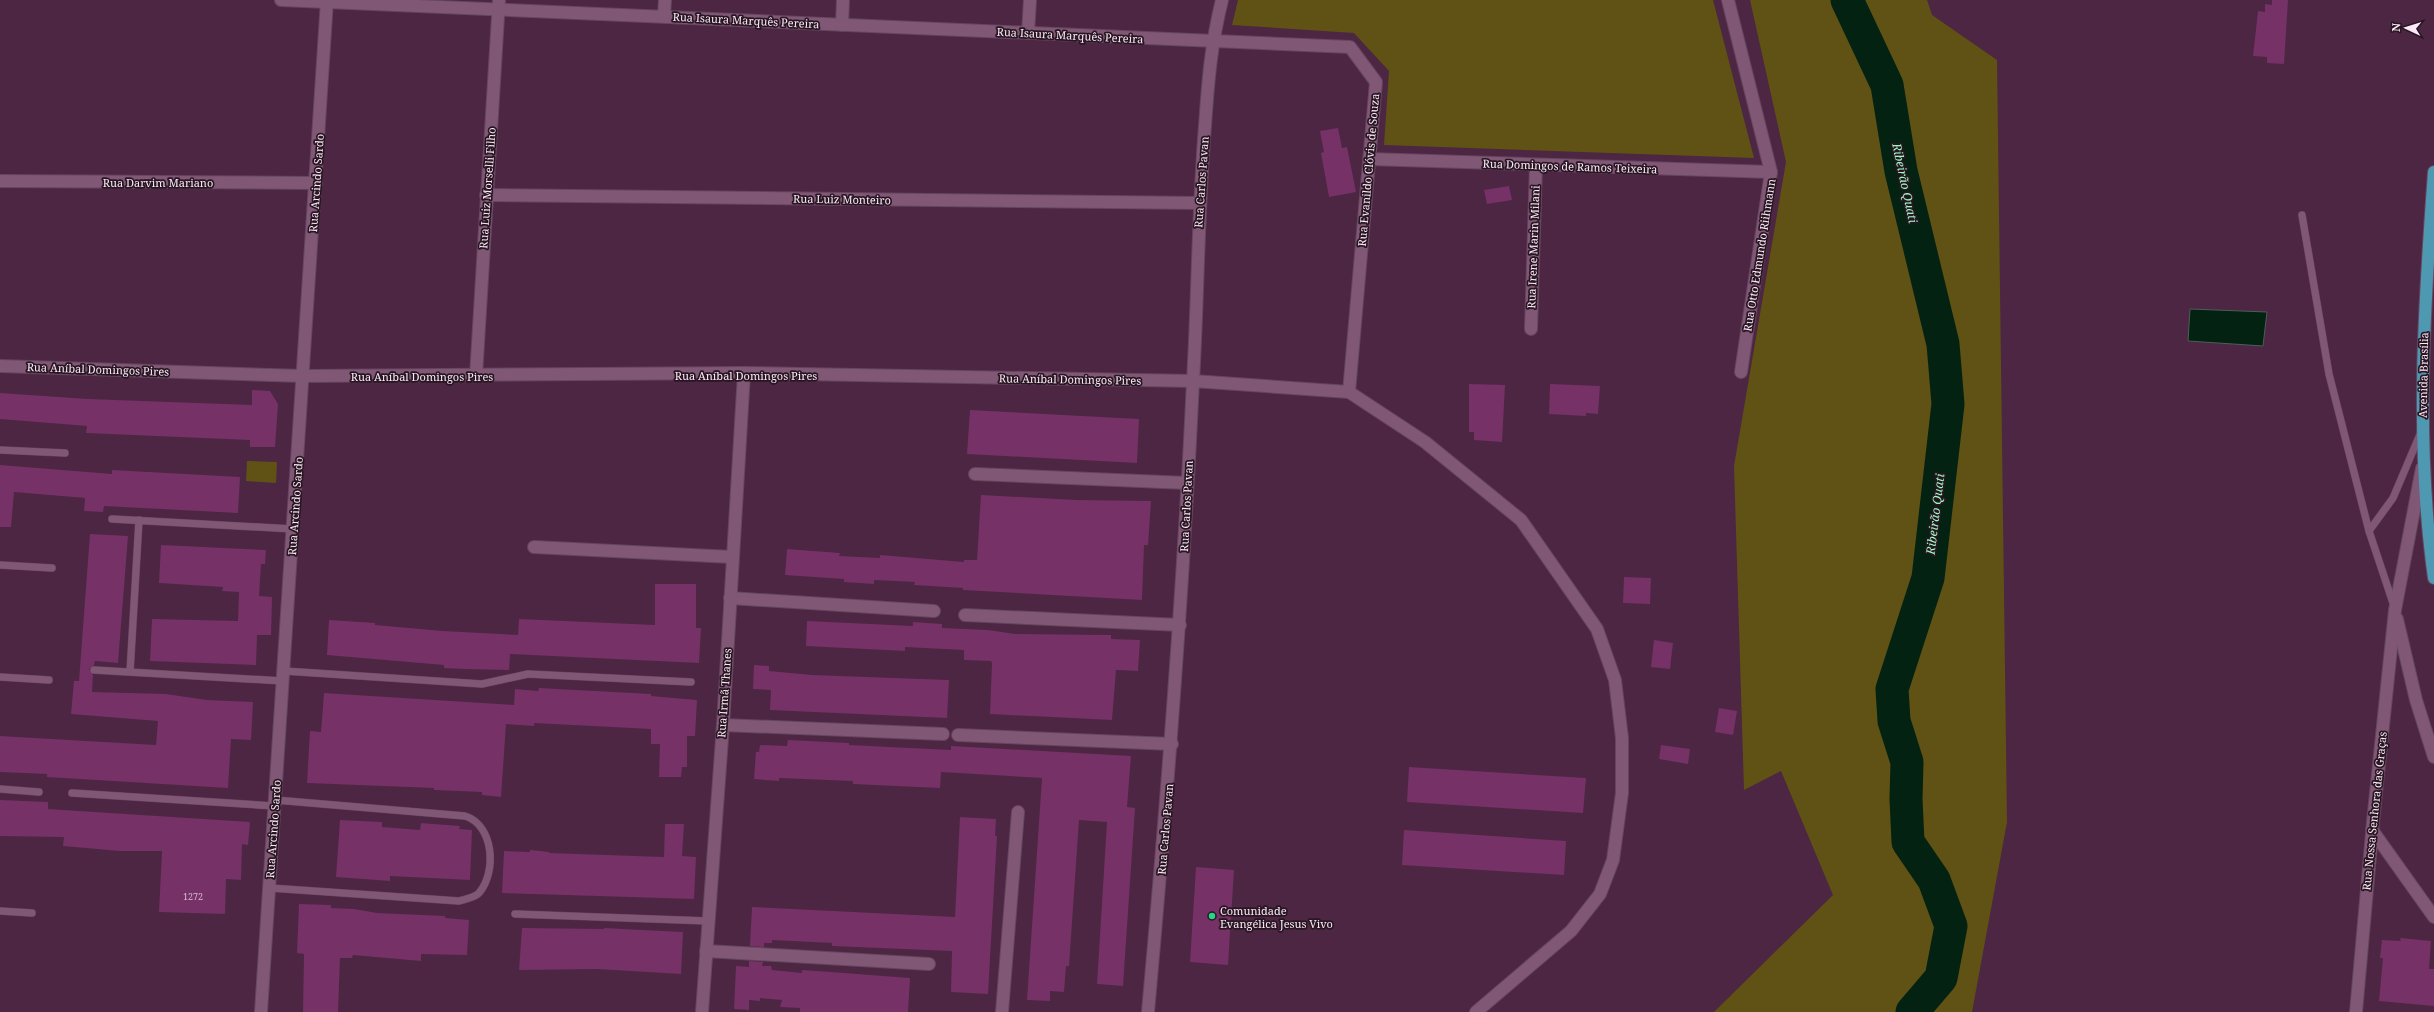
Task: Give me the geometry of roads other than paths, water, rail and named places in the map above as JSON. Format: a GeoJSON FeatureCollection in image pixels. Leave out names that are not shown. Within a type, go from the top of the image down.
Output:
{"type":"FeatureCollection","features":[{"type":"Feature","properties":{"kind":"highway","name":"Avenida Brasília"},"geometry":{"type":"LineString","coordinates":[[2434,172],[2424,308],[2422,466],[2434,578]]}},
{"type":"Feature","properties":{"kind":"street","name":"Rua Isaura Marquês Pereira"},"geometry":{"type":"LineString","coordinates":[[281,0],[499,5],[664,16],[1212,41]]}},
{"type":"Feature","properties":{"kind":"street"},"geometry":{"type":"LineString","coordinates":[[664,16],[665,0]]}},
{"type":"Feature","properties":{"kind":"street"},"geometry":{"type":"LineString","coordinates":[[842,24],[843,0]]}},
{"type":"Feature","properties":{"kind":"street"},"geometry":{"type":"LineString","coordinates":[[1028,33],[1030,0]]}},
{"type":"Feature","properties":{"kind":"street","name":"Rua Carlos Pavan"},"geometry":{"type":"LineString","coordinates":[[1148,1012],[1172,744],[1180,625],[1193,381],[1199,203],[1212,41],[1222,0]]}},
{"type":"Feature","properties":{"kind":"street","name":"Rua Otto Edmundo Riihmann"},"geometry":{"type":"LineString","coordinates":[[1728,0],[1771,172],[1741,372]]}},
{"type":"Feature","properties":{"kind":"street","name":"Rua Arcindo Sardo"},"geometry":{"type":"LineString","coordinates":[[260,1012],[270,888],[304,376],[327,1]]}},
{"type":"Feature","properties":{"kind":"street","name":"Rua Luiz Morselli Filho"},"geometry":{"type":"LineString","coordinates":[[476,376],[486,195],[499,5]]}},
{"type":"Feature","properties":{"kind":"street","name":"Rua Evanildo Clóvis de Souza"},"geometry":{"type":"LineString","coordinates":[[1212,41],[1350,47],[1376,82],[1349,392]]}},
{"type":"Feature","properties":{"kind":"street","name":"Rua Domingos de Ramos Teixeira"},"geometry":{"type":"LineString","coordinates":[[1369,160],[1771,172]]}},
{"type":"Feature","properties":{"kind":"street","name":"Rua Irene Marin Milani"},"geometry":{"type":"LineString","coordinates":[[1531,329],[1536,165]]}},
{"type":"Feature","properties":{"kind":"street","name":"Rua Darvim Mariano"},"geometry":{"type":"LineString","coordinates":[[0,181],[316,183]]}},
{"type":"Feature","properties":{"kind":"street","name":"Rua Luiz Monteiro"},"geometry":{"type":"LineString","coordinates":[[486,195],[1199,203]]}},
{"type":"Feature","properties":{"kind":"street","name":"Rua Aníbal Domingos Pires"},"geometry":{"type":"LineString","coordinates":[[0,366],[304,376],[744,374],[1193,381],[1349,392],[1425,442],[1521,520],[1597,629],[1615,680],[1622,738],[1622,794],[1613,860],[1600,894],[1571,931],[1476,1012]]}},
{"type":"Feature","properties":{"kind":"street","name":"Rua Irmã Thanes"},"geometry":{"type":"LineString","coordinates":[[702,1012],[723,725],[744,374]]}},
{"type":"Feature","properties":{"kind":"street","name":"Rua Nossa Senhora das Graças"},"geometry":{"type":"LineString","coordinates":[[2356,1012],[2372,830],[2395,610],[2422,466]]}},
{"type":"Feature","properties":{"kind":"street"},"geometry":{"type":"LineString","coordinates":[[975,474],[1187,483]]}},
{"type":"Feature","properties":{"kind":"street"},"geometry":{"type":"LineString","coordinates":[[534,547],[732,557]]}},
{"type":"Feature","properties":{"kind":"street"},"geometry":{"type":"LineString","coordinates":[[730,598],[934,611]]}},
{"type":"Feature","properties":{"kind":"street"},"geometry":{"type":"LineString","coordinates":[[2395,610],[2416,700],[2434,757]]}},
{"type":"Feature","properties":{"kind":"street"},"geometry":{"type":"LineString","coordinates":[[966,615],[1180,625]]}},
{"type":"Feature","properties":{"kind":"street"},"geometry":{"type":"LineString","coordinates":[[723,725],[943,734]]}},
{"type":"Feature","properties":{"kind":"street"},"geometry":{"type":"LineString","coordinates":[[958,735],[1172,744]]}},
{"type":"Feature","properties":{"kind":"street"},"geometry":{"type":"LineString","coordinates":[[1002,1012],[1018,812]]}},
{"type":"Feature","properties":{"kind":"street"},"geometry":{"type":"LineString","coordinates":[[2372,830],[2434,917]]}},
{"type":"Feature","properties":{"kind":"street"},"geometry":{"type":"LineString","coordinates":[[706,951],[929,964]]}},
{"type":"Feature","properties":{"kind":"lane"},"geometry":{"type":"LineString","coordinates":[[2302,215],[2329,374],[2369,531],[2395,610]]}},
{"type":"Feature","properties":{"kind":"lane"},"geometry":{"type":"LineString","coordinates":[[2369,531],[2392,498],[2423,428]]}},
{"type":"Feature","properties":{"kind":"lane"},"geometry":{"type":"LineString","coordinates":[[0,450],[65,453]]}},
{"type":"Feature","properties":{"kind":"lane"},"geometry":{"type":"LineString","coordinates":[[112,519],[293,529]]}},
{"type":"Feature","properties":{"kind":"lane"},"geometry":{"type":"LineString","coordinates":[[130,672],[138,520]]}},
{"type":"Feature","properties":{"kind":"lane"},"geometry":{"type":"LineString","coordinates":[[0,564],[52,568]]}},
{"type":"Feature","properties":{"kind":"lane"},"geometry":{"type":"LineString","coordinates":[[94,670],[482,684],[528,674],[691,682]]}},
{"type":"Feature","properties":{"kind":"lane"},"geometry":{"type":"LineString","coordinates":[[0,677],[49,680]]}},
{"type":"Feature","properties":{"kind":"lane"},"geometry":{"type":"LineString","coordinates":[[0,789],[39,792]]}},
{"type":"Feature","properties":{"kind":"lane"},"geometry":{"type":"LineString","coordinates":[[72,793],[275,803],[465,816],[475,819],[484,829],[490,849],[488,872],[484,886],[477,894],[459,901],[270,888]]}},
{"type":"Feature","properties":{"kind":"lane"},"geometry":{"type":"LineString","coordinates":[[0,911],[32,913]]}},
{"type":"Feature","properties":{"kind":"lane"},"geometry":{"type":"LineString","coordinates":[[515,914],[708,921]]}},
{"type":"Feature","properties":{"kind":"waterway","name":"Ribeirão Quati"},"geometry":{"type":"LineString","coordinates":[[1847,0],[1887,85],[1901,171],[1943,344],[1948,404],[1928,578],[1892,689],[1894,721],[1907,762],[1906,799],[1908,842],[1934,880],[1951,926],[1941,978],[1912,1012]]}},
{"type":"Feature","properties":{"kind":"place","name":"Comunidade Evangélica Jesus Vivo"},"geometry":{"type":"Point","coordinates":[1212,916]}}]}
